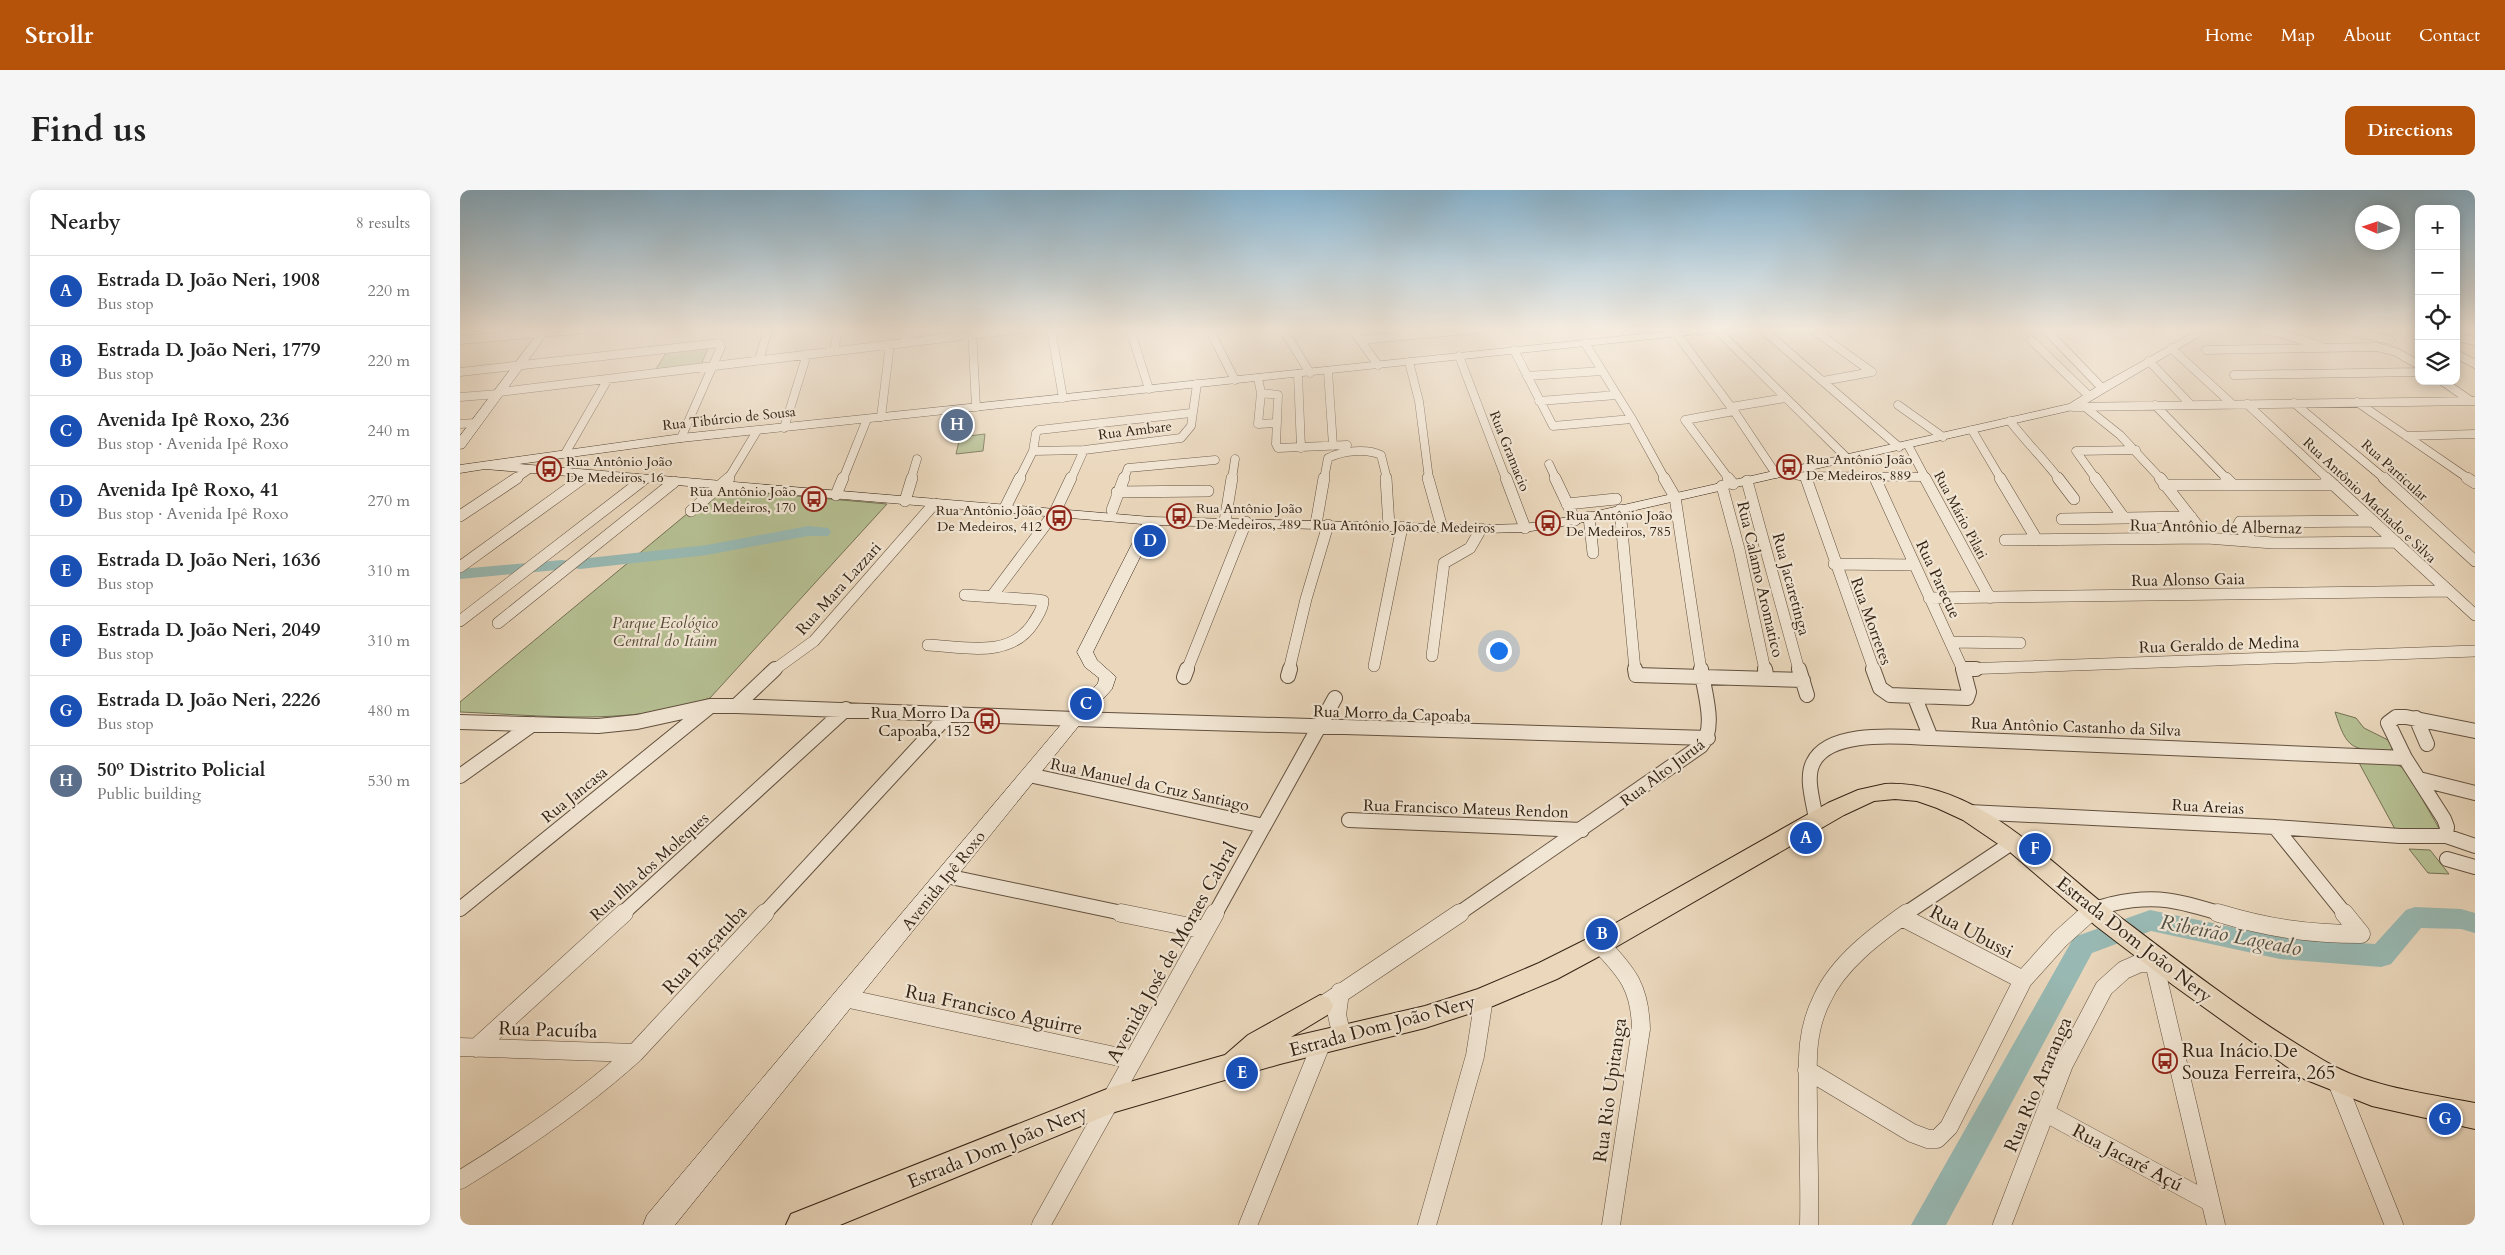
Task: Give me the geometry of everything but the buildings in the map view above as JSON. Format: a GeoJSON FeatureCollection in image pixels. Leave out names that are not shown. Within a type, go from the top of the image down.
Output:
{"type":"FeatureCollection","features":[{"type":"Feature","properties":{"kind":"main road","name":"Estrada Dom João Nery"},"geometry":{"type":"LineString","coordinates":[[802,1225],[1112,1100],[1280,1052],[1425,1017],[1484,998],[1548,971],[1600,944],[1816,820],[1869,793],[1884,790],[1918,794],[1967,812],[2013,842],[2150,956],[2287,1052],[2336,1082],[2403,1102],[2475,1116]]}},
{"type":"Feature","properties":{"kind":"main road"},"geometry":{"type":"LineString","coordinates":[[1232,1066],[1258,1043],[1330,999]]}},
{"type":"Feature","properties":{"kind":"street"},"geometry":{"type":"LineString","coordinates":[[460,445],[510,377]]}},
{"type":"Feature","properties":{"kind":"street"},"geometry":{"type":"LineString","coordinates":[[460,397],[621,377]]}},
{"type":"Feature","properties":{"kind":"street"},"geometry":{"type":"LineString","coordinates":[[681,438],[706,377]]}},
{"type":"Feature","properties":{"kind":"street"},"geometry":{"type":"LineString","coordinates":[[784,428],[800,377]]}},
{"type":"Feature","properties":{"kind":"street"},"geometry":{"type":"LineString","coordinates":[[881,417],[886,377]]}},
{"type":"Feature","properties":{"kind":"street"},"geometry":{"type":"LineString","coordinates":[[974,377],[976,407]]}},
{"type":"Feature","properties":{"kind":"street"},"geometry":{"type":"LineString","coordinates":[[1059,377],[1063,398]]}},
{"type":"Feature","properties":{"kind":"street"},"geometry":{"type":"LineString","coordinates":[[1145,377],[1149,389]]}},
{"type":"Feature","properties":{"kind":"street","name":"Rua Tibúrcio de Sousa"},"geometry":{"type":"LineString","coordinates":[[466,468],[566,452],[681,438],[1266,377]]}},
{"type":"Feature","properties":{"kind":"street"},"geometry":{"type":"LineString","coordinates":[[1301,448],[1304,377]]}},
{"type":"Feature","properties":{"kind":"street"},"geometry":{"type":"LineString","coordinates":[[1328,377],[1333,446]]}},
{"type":"Feature","properties":{"kind":"street"},"geometry":{"type":"LineString","coordinates":[[1412,377],[1419,401],[1428,476],[1442,528]]}},
{"type":"Feature","properties":{"kind":"street","name":"Rua Gramacio"},"geometry":{"type":"LineString","coordinates":[[1467,377],[1525,528]]}},
{"type":"Feature","properties":{"kind":"street"},"geometry":{"type":"LineString","coordinates":[[1528,377],[1554,427],[1632,419]]}},
{"type":"Feature","properties":{"kind":"street","name":"Rua Alto Juruá"},"geometry":{"type":"LineString","coordinates":[[1280,1052],[1330,999],[1582,830],[1701,746],[1708,738],[1709,725],[1704,679],[1675,497],[1632,419],[1606,377]]}},
{"type":"Feature","properties":{"kind":"street"},"geometry":{"type":"LineString","coordinates":[[1709,377],[1780,473],[1805,476],[1925,477]]}},
{"type":"Feature","properties":{"kind":"street"},"geometry":{"type":"LineString","coordinates":[[1765,377],[1847,458]]}},
{"type":"Feature","properties":{"kind":"street"},"geometry":{"type":"LineString","coordinates":[[1819,377],[1903,446]]}},
{"type":"Feature","properties":{"kind":"street"},"geometry":{"type":"LineString","coordinates":[[1823,381],[1843,377]]}},
{"type":"Feature","properties":{"kind":"street"},"geometry":{"type":"LineString","coordinates":[[2062,377],[2082,403],[2114,427],[2136,450],[2207,538]]}},
{"type":"Feature","properties":{"kind":"street"},"geometry":{"type":"LineString","coordinates":[[2092,377],[2102,388]]}},
{"type":"Feature","properties":{"kind":"street","name":"Rua Antônio João de Medeiros"},"geometry":{"type":"LineString","coordinates":[[466,468],[528,470],[934,504],[1055,512],[1110,513],[1151,520],[1481,529],[1525,528],[1590,517],[1618,504],[1675,497],[1942,437],[2082,403],[2121,377]]}},
{"type":"Feature","properties":{"kind":"street"},"geometry":{"type":"LineString","coordinates":[[2165,377],[2191,405]]}},
{"type":"Feature","properties":{"kind":"street"},"geometry":{"type":"LineString","coordinates":[[2203,377],[2232,404]]}},
{"type":"Feature","properties":{"kind":"street"},"geometry":{"type":"LineString","coordinates":[[1258,378],[1261,393],[1258,424],[1277,423]]}},
{"type":"Feature","properties":{"kind":"street"},"geometry":{"type":"LineString","coordinates":[[566,452],[608,379]]}},
{"type":"Feature","properties":{"kind":"street","name":"Rua Ambare"},"geometry":{"type":"LineString","coordinates":[[1033,451],[1084,450],[1181,438],[1189,431],[1197,384]]}},
{"type":"Feature","properties":{"kind":"street"},"geometry":{"type":"LineString","coordinates":[[2448,385],[2473,402]]}},
{"type":"Feature","properties":{"kind":"street"},"geometry":{"type":"LineString","coordinates":[[1261,393],[1278,395],[1277,447],[1284,449],[1352,445]]}},
{"type":"Feature","properties":{"kind":"street"},"geometry":{"type":"LineString","coordinates":[[1539,401],[1617,395]]}},
{"type":"Feature","properties":{"kind":"street"},"geometry":{"type":"LineString","coordinates":[[1734,483],[1686,420],[1785,398]]}},
{"type":"Feature","properties":{"kind":"street"},"geometry":{"type":"LineString","coordinates":[[2357,402],[2475,483]]}},
{"type":"Feature","properties":{"kind":"street"},"geometry":{"type":"LineString","coordinates":[[2082,403],[2191,405],[2473,402]]}},
{"type":"Feature","properties":{"kind":"street"},"geometry":{"type":"LineString","coordinates":[[2284,403],[2296,411],[2310,415]]}},
{"type":"Feature","properties":{"kind":"street","name":"Rua Particular"},"geometry":{"type":"LineString","coordinates":[[2294,403],[2368,463],[2475,561]]}},
{"type":"Feature","properties":{"kind":"street","name":"Rua Antônio Machado e Silva"},"geometry":{"type":"LineString","coordinates":[[2247,404],[2475,616]]}},
{"type":"Feature","properties":{"kind":"street"},"geometry":{"type":"LineString","coordinates":[[1898,405],[1942,437]]}},
{"type":"Feature","properties":{"kind":"street"},"geometry":{"type":"LineString","coordinates":[[2155,405],[2232,484]]}},
{"type":"Feature","properties":{"kind":"street"},"geometry":{"type":"LineString","coordinates":[[1005,508],[1033,451],[1036,433],[1046,428],[1191,413]]}},
{"type":"Feature","properties":{"kind":"street"},"geometry":{"type":"LineString","coordinates":[[836,495],[867,419]]}},
{"type":"Feature","properties":{"kind":"street"},"geometry":{"type":"LineString","coordinates":[[2010,421],[2030,448],[2040,454],[2074,498]]}},
{"type":"Feature","properties":{"kind":"street"},"geometry":{"type":"LineString","coordinates":[[460,424],[475,423]]}},
{"type":"Feature","properties":{"kind":"street"},"geometry":{"type":"LineString","coordinates":[[1972,430],[2037,540]]}},
{"type":"Feature","properties":{"kind":"street"},"geometry":{"type":"LineString","coordinates":[[691,511],[730,477],[757,431]]}},
{"type":"Feature","properties":{"kind":"street"},"geometry":{"type":"LineString","coordinates":[[2406,436],[2475,434]]}},
{"type":"Feature","properties":{"kind":"street","name":"Rua Mário Pilati"},"geometry":{"type":"LineString","coordinates":[[1903,446],[1925,477],[1990,598]]}},
{"type":"Feature","properties":{"kind":"street"},"geometry":{"type":"LineString","coordinates":[[992,596],[1055,512],[1084,450]]}},
{"type":"Feature","properties":{"kind":"street"},"geometry":{"type":"LineString","coordinates":[[2124,518],[2076,451],[2136,450]]}},
{"type":"Feature","properties":{"kind":"street"},"geometry":{"type":"LineString","coordinates":[[1288,676],[1322,524],[1328,458],[1334,455],[1372,451],[1382,455],[1395,527],[1374,666]]}},
{"type":"Feature","properties":{"kind":"street"},"geometry":{"type":"LineString","coordinates":[[905,501],[917,459]]}},
{"type":"Feature","properties":{"kind":"street"},"geometry":{"type":"LineString","coordinates":[[1225,521],[1235,459]]}},
{"type":"Feature","properties":{"kind":"street"},"geometry":{"type":"LineString","coordinates":[[1110,513],[1128,468],[1215,460]]}},
{"type":"Feature","properties":{"kind":"street"},"geometry":{"type":"LineString","coordinates":[[1549,464],[1575,520]]}},
{"type":"Feature","properties":{"kind":"street"},"geometry":{"type":"LineString","coordinates":[[460,516],[528,470]]}},
{"type":"Feature","properties":{"kind":"street"},"geometry":{"type":"LineString","coordinates":[[2458,471],[2475,471]]}},
{"type":"Feature","properties":{"kind":"street"},"geometry":{"type":"LineString","coordinates":[[460,567],[587,475]]}},
{"type":"Feature","properties":{"kind":"street","name":"Rua Morretes"},"geometry":{"type":"LineString","coordinates":[[1805,476],[1834,564],[1880,688],[1890,695],[1915,698],[1962,700],[1969,695]]}},
{"type":"Feature","properties":{"kind":"street","name":"Rua Parecue"},"geometry":{"type":"LineString","coordinates":[[1875,477],[1963,669],[1969,695]]}},
{"type":"Feature","properties":{"kind":"street"},"geometry":{"type":"LineString","coordinates":[[460,621],[643,480]]}},
{"type":"Feature","properties":{"kind":"street"},"geometry":{"type":"LineString","coordinates":[[498,623],[674,482]]}},
{"type":"Feature","properties":{"kind":"street","name":"Rua Calamo Aromatico"},"geometry":{"type":"LineString","coordinates":[[1734,483],[1739,549],[1767,679]]}},
{"type":"Feature","properties":{"kind":"street","name":"Rua Jacaretinga"},"geometry":{"type":"LineString","coordinates":[[1734,483],[1786,628],[1807,695]]}},
{"type":"Feature","properties":{"kind":"street"},"geometry":{"type":"LineString","coordinates":[[2164,485],[2334,485]]}},
{"type":"Feature","properties":{"kind":"street"},"geometry":{"type":"LineString","coordinates":[[1117,492],[1208,491]]}},
{"type":"Feature","properties":{"kind":"street","name":"Rua Mara Lazzari"},"geometry":{"type":"LineString","coordinates":[[736,706],[779,665],[814,642],[934,504]]}},
{"type":"Feature","properties":{"kind":"street"},"geometry":{"type":"LineString","coordinates":[[1567,504],[1618,504],[1636,675],[1704,679],[1803,680]]}},
{"type":"Feature","properties":{"kind":"street"},"geometry":{"type":"LineString","coordinates":[[1590,517],[1594,553]]}},
{"type":"Feature","properties":{"kind":"street"},"geometry":{"type":"LineString","coordinates":[[2062,519],[2190,517]]}},
{"type":"Feature","properties":{"kind":"street","name":"Avenida Ipê Roxo"},"geometry":{"type":"LineString","coordinates":[[658,1225],[1109,680],[1105,674],[1090,665],[1086,660],[1085,652],[1151,520]]}},
{"type":"Feature","properties":{"kind":"street"},"geometry":{"type":"LineString","coordinates":[[2251,540],[2238,526],[2240,522],[2373,521]]}},
{"type":"Feature","properties":{"kind":"street"},"geometry":{"type":"LineString","coordinates":[[1184,678],[1246,522]]}},
{"type":"Feature","properties":{"kind":"street"},"geometry":{"type":"LineString","coordinates":[[1432,656],[1444,563],[1470,548],[1481,529]]}},
{"type":"Feature","properties":{"kind":"street","name":"Rua Antônio de Albernaz"},"geometry":{"type":"LineString","coordinates":[[2005,540],[2207,538],[2273,543],[2396,542]]}},
{"type":"Feature","properties":{"kind":"street"},"geometry":{"type":"LineString","coordinates":[[1834,564],[1914,565]]}},
{"type":"Feature","properties":{"kind":"street","name":"Rua Alonso Gaia"},"geometry":{"type":"LineString","coordinates":[[1929,598],[2448,590]]}},
{"type":"Feature","properties":{"kind":"street"},"geometry":{"type":"LineString","coordinates":[[928,645],[992,648],[1015,643],[1022,638],[1044,607],[1043,601],[1038,600],[965,595]]}},
{"type":"Feature","properties":{"kind":"street"},"geometry":{"type":"LineString","coordinates":[[1950,642],[2020,643]]}},
{"type":"Feature","properties":{"kind":"street","name":"Rua Geraldo de Medina"},"geometry":{"type":"LineString","coordinates":[[1963,669],[2475,651]]}},
{"type":"Feature","properties":{"kind":"street","name":"Avenida José de Moraes Cabral"},"geometry":{"type":"LineString","coordinates":[[1040,1225],[1112,1100],[1335,698]]}},
{"type":"Feature","properties":{"kind":"street"},"geometry":{"type":"LineString","coordinates":[[1915,698],[1931,738]]}},
{"type":"Feature","properties":{"kind":"street","name":"Rua Morro da Capoaba"},"geometry":{"type":"LineString","coordinates":[[460,722],[598,726],[637,722],[710,706],[736,706],[1075,719],[1708,738]]}},
{"type":"Feature","properties":{"kind":"street","name":"Rua Jancasa"},"geometry":{"type":"LineString","coordinates":[[460,909],[710,706]]}},
{"type":"Feature","properties":{"kind":"street","name":"Rua Ilha dos Moleques"},"geometry":{"type":"LineString","coordinates":[[468,1047],[846,709]]}},
{"type":"Feature","properties":{"kind":"street","name":"Rua Piaçatuba"},"geometry":{"type":"LineString","coordinates":[[460,1180],[523,1142],[577,1104],[634,1053],[949,714]]}},
{"type":"Feature","properties":{"kind":"street"},"geometry":{"type":"LineString","coordinates":[[2446,836],[2447,828],[2444,819],[2405,758],[2388,724],[2396,717],[2416,718],[2475,731]]}},
{"type":"Feature","properties":{"kind":"street"},"geometry":{"type":"LineString","coordinates":[[2416,718],[2427,744]]}},
{"type":"Feature","properties":{"kind":"street"},"geometry":{"type":"LineString","coordinates":[[460,776],[533,724]]}},
{"type":"Feature","properties":{"kind":"street","name":"Rua Antônio Castanho da Silva"},"geometry":{"type":"LineString","coordinates":[[1816,820],[1811,780],[1813,763],[1820,752],[1828,746],[1857,738],[1931,738],[2405,758]]}},
{"type":"Feature","properties":{"kind":"street","name":"Rua Manuel da Cruz Santiago"},"geometry":{"type":"LineString","coordinates":[[1029,776],[1264,826]]}},
{"type":"Feature","properties":{"kind":"street"},"geometry":{"type":"LineString","coordinates":[[2419,778],[2475,793]]}},
{"type":"Feature","properties":{"kind":"street","name":"Rua Areias"},"geometry":{"type":"LineString","coordinates":[[1967,812],[2275,827],[2400,836],[2446,836],[2475,846]]}},
{"type":"Feature","properties":{"kind":"street","name":"Rua Francisco Mateus Rendon"},"geometry":{"type":"LineString","coordinates":[[1349,820],[1582,830]]}},
{"type":"Feature","properties":{"kind":"street"},"geometry":{"type":"LineString","coordinates":[[1807,1070],[1912,1133],[1928,1139],[1937,1139],[1949,1127],[2023,980],[2060,939],[2098,913],[2134,900],[2172,899],[2263,926],[2318,934],[2361,934],[2275,827]]}},
{"type":"Feature","properties":{"kind":"street"},"geometry":{"type":"LineString","coordinates":[[1808,1225],[1807,1070],[1811,1025],[1820,999],[1833,978],[1858,951],[1902,917],[2013,842]]}},
{"type":"Feature","properties":{"kind":"street"},"geometry":{"type":"LineString","coordinates":[[2447,859],[2475,867]]}},
{"type":"Feature","properties":{"kind":"street"},"geometry":{"type":"LineString","coordinates":[[946,876],[1205,930]]}},
{"type":"Feature","properties":{"kind":"street","name":"Rua Ubussi"},"geometry":{"type":"LineString","coordinates":[[1902,917],[2023,980]]}},
{"type":"Feature","properties":{"kind":"street","name":"Rua Rio Upitanga"},"geometry":{"type":"LineString","coordinates":[[1600,944],[1623,967],[1633,983],[1641,1003],[1641,1029],[1611,1225]]}},
{"type":"Feature","properties":{"kind":"street"},"geometry":{"type":"LineString","coordinates":[[2150,956],[2216,1225]]}},
{"type":"Feature","properties":{"kind":"street","name":"Rua Rio Araranga"},"geometry":{"type":"LineString","coordinates":[[2002,1225],[2064,1064],[2104,988],[2124,970],[2150,956]]}},
{"type":"Feature","properties":{"kind":"street","name":"Rua Francisco Aguirre"},"geometry":{"type":"LineString","coordinates":[[845,998],[1133,1060]]}},
{"type":"Feature","properties":{"kind":"street"},"geometry":{"type":"LineString","coordinates":[[1427,1225],[1474,1056],[1484,998]]}},
{"type":"Feature","properties":{"kind":"street"},"geometry":{"type":"LineString","coordinates":[[1248,1225],[1332,1039],[1337,1025],[1336,1011],[1330,999]]}},
{"type":"Feature","properties":{"kind":"street","name":"Rua Pacuíba"},"geometry":{"type":"LineString","coordinates":[[468,1047],[634,1053]]}},
{"type":"Feature","properties":{"kind":"street"},"geometry":{"type":"LineString","coordinates":[[2336,1082],[2394,1225]]}},
{"type":"Feature","properties":{"kind":"street","name":"Rua Jacaré Açú"},"geometry":{"type":"LineString","coordinates":[[2046,1113],[2210,1202]]}},
{"type":"Feature","properties":{"kind":"green space"},"geometry":{"type":"Polygon","coordinates":[[[985,434],[983,451],[956,454],[960,437],[985,434]]]}},
{"type":"Feature","properties":{"kind":"green space","name":"Parque Ecológico Central do Itaim"},"geometry":{"type":"Polygon","coordinates":[[[717,489],[887,504],[710,698],[680,707],[617,716],[553,717],[460,712],[460,702],[717,489]]]}},
{"type":"Feature","properties":{"kind":"green space"},"geometry":{"type":"Polygon","coordinates":[[[2335,712],[2356,718],[2364,728],[2392,742],[2393,747],[2389,751],[2376,751],[2352,745],[2343,734],[2335,712]]]}},
{"type":"Feature","properties":{"kind":"green space"},"geometry":{"type":"Polygon","coordinates":[[[2358,761],[2396,764],[2405,769],[2440,830],[2396,831],[2358,761]]]}},
{"type":"Feature","properties":{"kind":"green space"},"geometry":{"type":"Polygon","coordinates":[[[2409,849],[2430,850],[2449,874],[2428,873],[2409,849]]]}},
{"type":"Feature","properties":{"kind":"waterway"},"geometry":{"type":"LineString","coordinates":[[580,564],[675,552],[707,550],[808,531],[822,532]]}},
{"type":"Feature","properties":{"kind":"waterway"},"geometry":{"type":"LineString","coordinates":[[460,574],[562,565]]}},
{"type":"Feature","properties":{"kind":"waterway","name":"Ribeirão Lageado"},"geometry":{"type":"LineString","coordinates":[[1928,1225],[2083,945],[2150,920],[2280,948],[2381,956],[2415,917],[2461,919],[2475,923]]}},
{"type":"Feature","properties":{"kind":"place","name":"50º Distrito Policial"},"geometry":{"type":"Point","coordinates":[957,425]}},
{"type":"Feature","properties":{"kind":"place","name":"Rua Antônio João De Medeiros, 889"},"geometry":{"type":"Point","coordinates":[1789,467]}},
{"type":"Feature","properties":{"kind":"place","name":"Rua Antônio João De Medeiros, 16"},"geometry":{"type":"Point","coordinates":[549,469]}},
{"type":"Feature","properties":{"kind":"place","name":"Rua Antônio João De Medeiros, 170"},"geometry":{"type":"Point","coordinates":[814,499]}},
{"type":"Feature","properties":{"kind":"place","name":"Rua Antônio João De Medeiros, 489"},"geometry":{"type":"Point","coordinates":[1179,516]}},
{"type":"Feature","properties":{"kind":"place","name":"Rua Antônio João De Medeiros, 412"},"geometry":{"type":"Point","coordinates":[1059,518]}},
{"type":"Feature","properties":{"kind":"place","name":"Rua Antônio João De Medeiros, 785"},"geometry":{"type":"Point","coordinates":[1548,523]}},
{"type":"Feature","properties":{"kind":"place","name":"Avenida Ipê Roxo, 41"},"geometry":{"type":"Point","coordinates":[1150,541]}},
{"type":"Feature","properties":{"kind":"place","name":"Avenida Ipê Roxo, 236"},"geometry":{"type":"Point","coordinates":[1086,704]}},
{"type":"Feature","properties":{"kind":"place","name":"Rua Morro Da Capoaba, 152"},"geometry":{"type":"Point","coordinates":[987,721]}},
{"type":"Feature","properties":{"kind":"place","name":"Estrada D. João Neri, 1908"},"geometry":{"type":"Point","coordinates":[1806,838]}},
{"type":"Feature","properties":{"kind":"place","name":"Estrada D. João Neri, 2049"},"geometry":{"type":"Point","coordinates":[2035,849]}},
{"type":"Feature","properties":{"kind":"place","name":"Estrada D. João Neri, 1779"},"geometry":{"type":"Point","coordinates":[1602,934]}},
{"type":"Feature","properties":{"kind":"place","name":"Rua Inácio De Souza Ferreira, 265"},"geometry":{"type":"Point","coordinates":[2165,1061]}},
{"type":"Feature","properties":{"kind":"place","name":"Estrada D. João Neri, 1636"},"geometry":{"type":"Point","coordinates":[1242,1073]}},
{"type":"Feature","properties":{"kind":"place","name":"Estrada D. João Neri, 2226"},"geometry":{"type":"Point","coordinates":[2445,1119]}}]}
